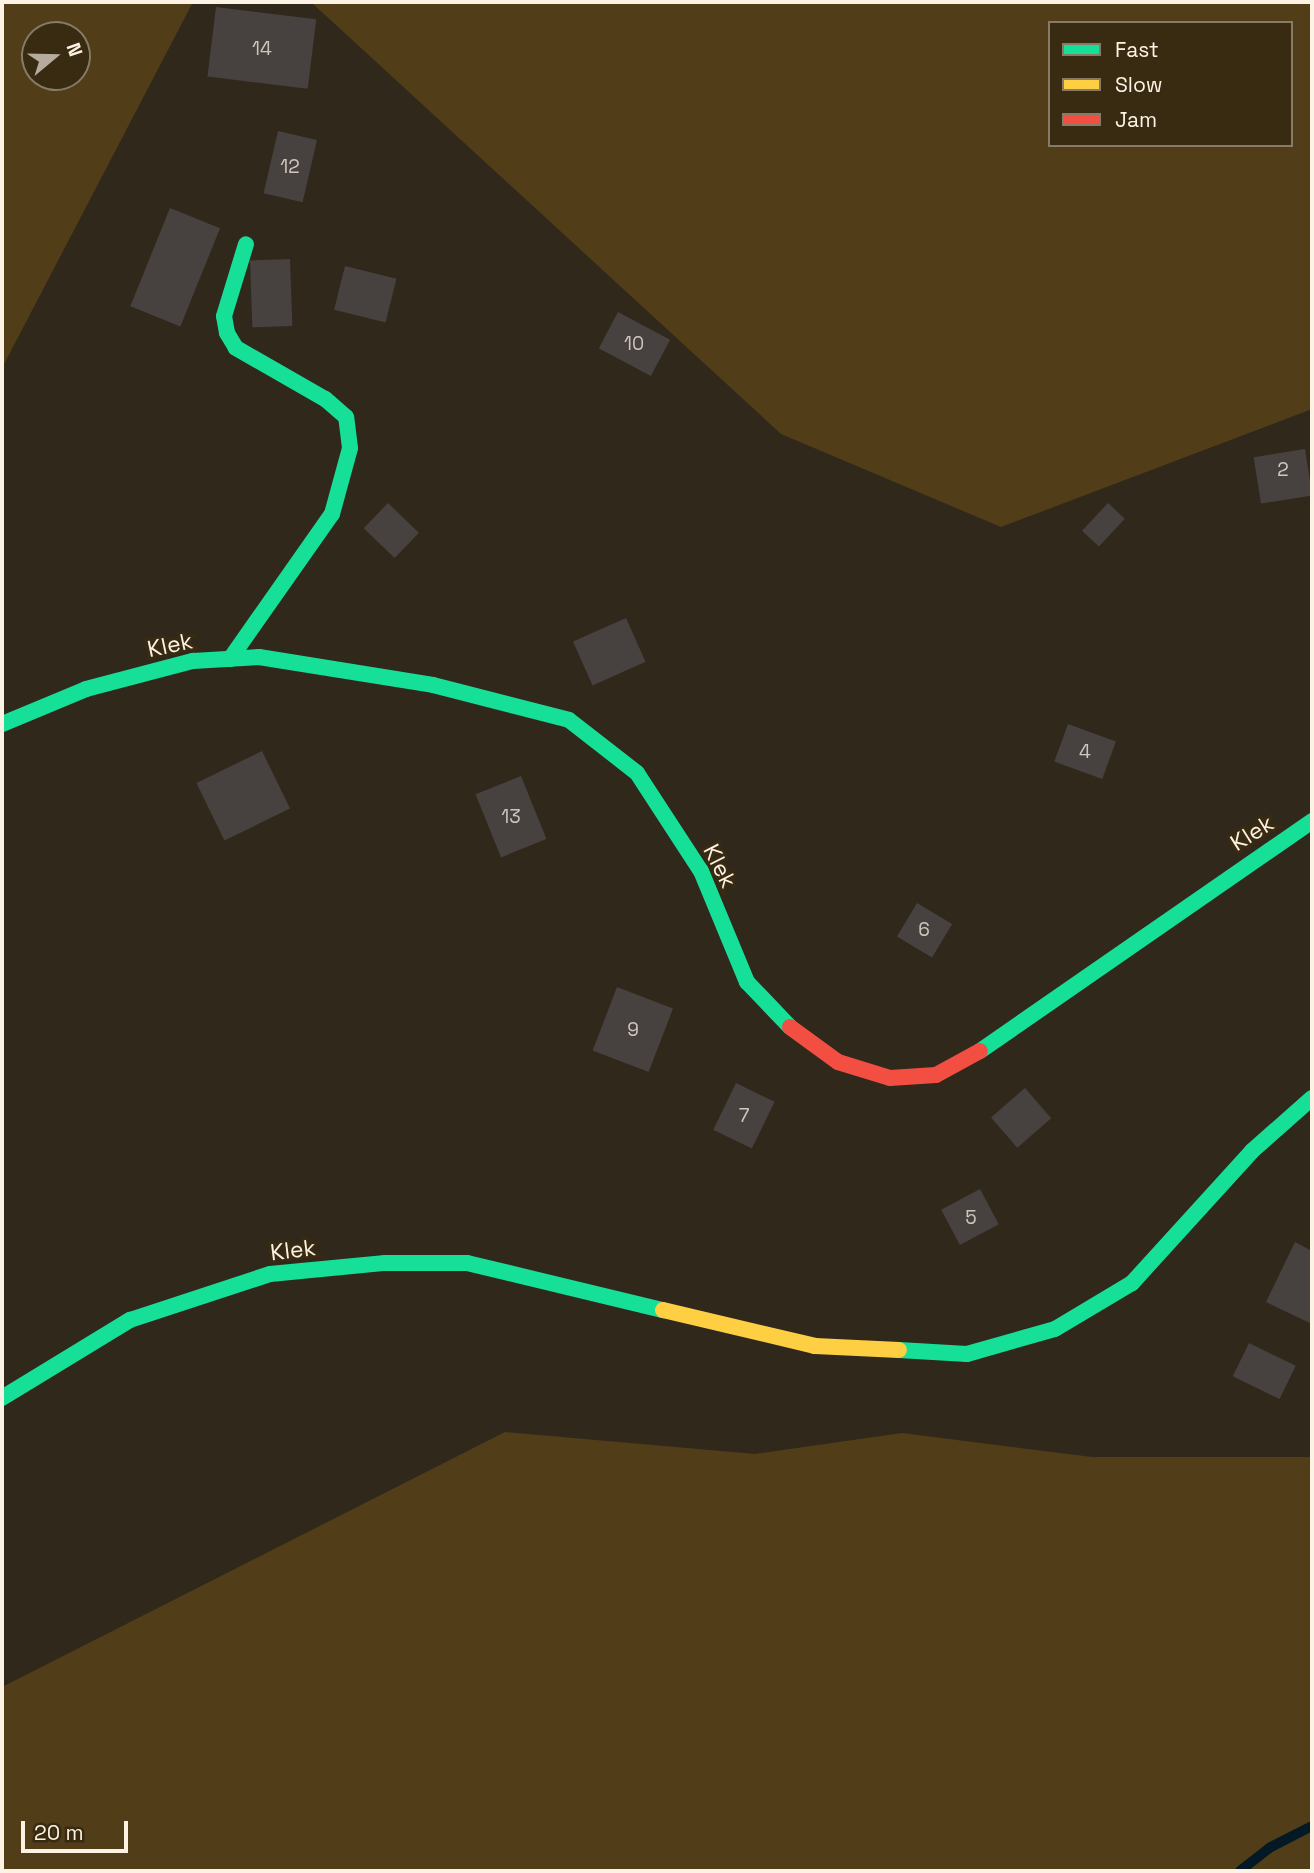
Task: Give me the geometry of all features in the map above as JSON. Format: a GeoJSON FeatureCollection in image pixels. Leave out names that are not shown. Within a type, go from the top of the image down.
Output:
{"type":"FeatureCollection","features":[{"type":"Feature","properties":{"kind":"street"},"geometry":{"type":"LineString","coordinates":[[230,659],[332,514],[350,448],[346,417],[325,399],[236,348],[227,333],[224,316],[246,244]]}},
{"type":"Feature","properties":{"kind":"street","name":"Klek"},"geometry":{"type":"LineString","coordinates":[[2,724],[86,689],[193,661],[260,657],[433,685],[569,720],[637,773],[701,871],[747,982],[793,1030],[838,1062],[890,1078],[936,1075],[999,1041],[1238,869],[1312,821]]}},
{"type":"Feature","properties":{"kind":"street","name":"Klek"},"geometry":{"type":"LineString","coordinates":[[2,1398],[131,1320],[270,1274],[385,1263],[467,1264],[814,1346],[967,1354],[1055,1329],[1132,1283],[1252,1151],[1312,1098]]}},
{"type":"Feature","properties":{"kind":"shaded area"},"geometry":{"type":"Polygon","coordinates":[[[2,2],[193,2],[2,368],[2,2]]]}},
{"type":"Feature","properties":{"kind":"shaded area"},"geometry":{"type":"Polygon","coordinates":[[[311,2],[1312,2],[1312,409],[1001,527],[781,434],[311,2]]]}},
{"type":"Feature","properties":{"kind":"shaded area"},"geometry":{"type":"Polygon","coordinates":[[[505,1432],[755,1454],[902,1433],[1092,1457],[1312,1457],[1312,1871],[2,1871],[2,1687],[505,1432]]]}},
{"type":"Feature","properties":{"kind":"building"},"geometry":{"type":"Polygon","coordinates":[[[216,7],[316,19],[308,89],[207,76],[216,7]]]}},
{"type":"Feature","properties":{"kind":"building"},"geometry":{"type":"Polygon","coordinates":[[[278,131],[317,140],[303,202],[264,193],[278,131]]]}},
{"type":"Feature","properties":{"kind":"building"},"geometry":{"type":"Polygon","coordinates":[[[170,208],[220,228],[180,327],[130,306],[170,208]]]}},
{"type":"Feature","properties":{"kind":"building"},"geometry":{"type":"Polygon","coordinates":[[[290,259],[292,326],[252,327],[250,260],[290,259]]]}},
{"type":"Feature","properties":{"kind":"building"},"geometry":{"type":"Polygon","coordinates":[[[345,266],[396,279],[386,322],[334,310],[345,266]]]}},
{"type":"Feature","properties":{"kind":"building"},"geometry":{"type":"Polygon","coordinates":[[[618,312],[670,340],[651,376],[599,348],[618,312]]]}},
{"type":"Feature","properties":{"kind":"building"},"geometry":{"type":"Polygon","coordinates":[[[1305,449],[1312,495],[1261,504],[1254,457],[1305,449]]]}},
{"type":"Feature","properties":{"kind":"building"},"geometry":{"type":"Polygon","coordinates":[[[388,503],[419,533],[395,558],[364,528],[388,503]]]}},
{"type":"Feature","properties":{"kind":"building"},"geometry":{"type":"Polygon","coordinates":[[[1108,503],[1125,519],[1099,546],[1082,531],[1108,503]]]}},
{"type":"Feature","properties":{"kind":"building"},"geometry":{"type":"Polygon","coordinates":[[[626,618],[646,662],[593,685],[573,642],[626,618]]]}},
{"type":"Feature","properties":{"kind":"building"},"geometry":{"type":"Polygon","coordinates":[[[1068,724],[1116,741],[1102,779],[1054,762],[1068,724]]]}},
{"type":"Feature","properties":{"kind":"building"},"geometry":{"type":"Polygon","coordinates":[[[262,751],[290,809],[224,841],[196,783],[262,751]]]}},
{"type":"Feature","properties":{"kind":"building"},"geometry":{"type":"Polygon","coordinates":[[[521,776],[546,839],[501,857],[476,794],[521,776]]]}},
{"type":"Feature","properties":{"kind":"building"},"geometry":{"type":"Polygon","coordinates":[[[917,903],[952,924],[932,958],[897,936],[917,903]]]}},
{"type":"Feature","properties":{"kind":"building"},"geometry":{"type":"Polygon","coordinates":[[[617,987],[673,1009],[649,1072],[593,1050],[617,987]]]}},
{"type":"Feature","properties":{"kind":"building"},"geometry":{"type":"Polygon","coordinates":[[[736,1083],[775,1102],[752,1149],[713,1130],[736,1083]]]}},
{"type":"Feature","properties":{"kind":"building"},"geometry":{"type":"Polygon","coordinates":[[[1025,1088],[1051,1118],[1017,1148],[991,1118],[1025,1088]]]}},
{"type":"Feature","properties":{"kind":"building"},"geometry":{"type":"Polygon","coordinates":[[[980,1189],[999,1224],[960,1245],[941,1210],[980,1189]]]}},
{"type":"Feature","properties":{"kind":"building"},"geometry":{"type":"Polygon","coordinates":[[[1295,1242],[1312,1251],[1312,1324],[1266,1302],[1295,1242]]]}},
{"type":"Feature","properties":{"kind":"building"},"geometry":{"type":"Polygon","coordinates":[[[1249,1343],[1296,1366],[1280,1399],[1233,1376],[1249,1343]]]}},
{"type":"Feature","properties":{"kind":"waterway"},"geometry":{"type":"LineString","coordinates":[[1240,1871],[1269,1848],[1312,1826]]}},
{"type":"Feature","properties":{"kind":"traffic: fast"},"geometry":{"type":"LineString","coordinates":[[230,659],[332,514],[350,448],[346,417],[325,399],[236,348],[227,333],[224,316],[246,244]]}},
{"type":"Feature","properties":{"kind":"traffic: fast"},"geometry":{"type":"LineString","coordinates":[[2,724],[86,689],[193,661],[259,657],[433,685],[569,720],[637,773],[701,871],[747,982],[790,1027]]}},
{"type":"Feature","properties":{"kind":"traffic: fast"},"geometry":{"type":"LineString","coordinates":[[980,1051],[1312,821]]}},
{"type":"Feature","properties":{"kind":"traffic: fast"},"geometry":{"type":"LineString","coordinates":[[899,1350],[967,1354],[1055,1329],[1132,1283],[1252,1151],[1312,1098]]}},
{"type":"Feature","properties":{"kind":"traffic: fast"},"geometry":{"type":"LineString","coordinates":[[2,1398],[130,1320],[270,1274],[385,1263],[467,1263],[663,1310]]}},
{"type":"Feature","properties":{"kind":"traffic: slow"},"geometry":{"type":"LineString","coordinates":[[663,1310],[815,1346],[899,1350]]}},
{"type":"Feature","properties":{"kind":"traffic: jam"},"geometry":{"type":"LineString","coordinates":[[790,1027],[838,1062],[890,1078],[936,1075],[980,1051]]}}]}
